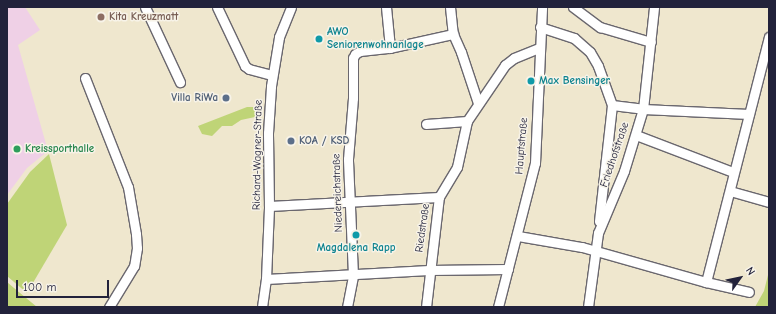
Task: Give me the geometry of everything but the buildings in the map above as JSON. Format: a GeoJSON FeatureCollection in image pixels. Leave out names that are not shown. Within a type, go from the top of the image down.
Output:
{"type":"FeatureCollection","features":[{"type":"Feature","properties":{"kind":"street"},"geometry":{"type":"LineString","coordinates":[[145,7],[180,82]]}},
{"type":"Feature","properties":{"kind":"street"},"geometry":{"type":"LineString","coordinates":[[217,7],[242,60],[249,69],[272,74]]}},
{"type":"Feature","properties":{"kind":"street","name":"Richard-Wagner-Straße"},"geometry":{"type":"LineString","coordinates":[[262,307],[266,279],[269,206],[268,133],[272,74],[279,38],[291,7]]}},
{"type":"Feature","properties":{"kind":"street"},"geometry":{"type":"LineString","coordinates":[[386,7],[390,48],[453,34]]}},
{"type":"Feature","properties":{"kind":"street"},"geometry":{"type":"LineString","coordinates":[[450,7],[453,34],[461,52],[478,103]]}},
{"type":"Feature","properties":{"kind":"street","name":"Hauptstraße"},"geometry":{"type":"LineString","coordinates":[[498,307],[518,236],[535,163],[542,7]]}},
{"type":"Feature","properties":{"kind":"street"},"geometry":{"type":"LineString","coordinates":[[573,7],[600,26],[651,42]]}},
{"type":"Feature","properties":{"kind":"street","name":"Friedhofstraße"},"geometry":{"type":"LineString","coordinates":[[588,307],[598,232],[624,171],[643,109],[654,7]]}},
{"type":"Feature","properties":{"kind":"street"},"geometry":{"type":"LineString","coordinates":[[540,27],[574,38],[590,52],[598,66],[612,105],[598,232]]}},
{"type":"Feature","properties":{"kind":"street"},"geometry":{"type":"LineString","coordinates":[[706,282],[730,191],[733,172],[766,55],[769,37]]}},
{"type":"Feature","properties":{"kind":"street","name":"Niedereichstraße"},"geometry":{"type":"LineString","coordinates":[[347,307],[353,275],[348,159],[353,98],[353,58],[354,54],[360,51],[390,48]]}},
{"type":"Feature","properties":{"kind":"street","name":"Riedstraße"},"geometry":{"type":"LineString","coordinates":[[426,307],[429,270],[439,197],[457,167],[467,121],[505,65],[514,58],[539,48]]}},
{"type":"Feature","properties":{"kind":"street"},"geometry":{"type":"LineString","coordinates":[[85,78],[128,187],[136,234],[137,248],[134,266],[109,307]]}},
{"type":"Feature","properties":{"kind":"street"},"geometry":{"type":"LineString","coordinates":[[612,105],[643,109],[749,114]]}},
{"type":"Feature","properties":{"kind":"street"},"geometry":{"type":"LineString","coordinates":[[426,124],[467,121]]}},
{"type":"Feature","properties":{"kind":"street"},"geometry":{"type":"LineString","coordinates":[[636,135],[733,172]]}},
{"type":"Feature","properties":{"kind":"street"},"geometry":{"type":"LineString","coordinates":[[730,191],[769,202]]}},
{"type":"Feature","properties":{"kind":"street"},"geometry":{"type":"LineString","coordinates":[[269,206],[439,197]]}},
{"type":"Feature","properties":{"kind":"street"},"geometry":{"type":"LineString","coordinates":[[518,236],[582,247],[706,282],[750,292]]}},
{"type":"Feature","properties":{"kind":"street"},"geometry":{"type":"LineString","coordinates":[[266,279],[429,270],[508,270]]}},
{"type":"Feature","properties":{"kind":"shaded area"},"geometry":{"type":"Polygon","coordinates":[[[7,7],[25,7],[40,30],[18,45],[48,151],[27,168],[7,195],[7,7]]]}},
{"type":"Feature","properties":{"kind":"green space"},"geometry":{"type":"Polygon","coordinates":[[[247,107],[262,107],[261,113],[255,117],[241,120],[232,126],[222,126],[212,136],[202,134],[198,126],[247,107]]]}},
{"type":"Feature","properties":{"kind":"green space"},"geometry":{"type":"Polygon","coordinates":[[[49,154],[67,225],[27,293],[7,276],[7,204],[30,172],[49,154]]]}},
{"type":"Feature","properties":{"kind":"green space"},"geometry":{"type":"Polygon","coordinates":[[[769,271],[769,307],[755,307],[764,291],[769,271]]]}},
{"type":"Feature","properties":{"kind":"green space"},"geometry":{"type":"Polygon","coordinates":[[[7,282],[14,288],[37,307],[7,307],[7,282]]]}},
{"type":"Feature","properties":{"kind":"place","name":"Kita Kreuzmatt"},"geometry":{"type":"Point","coordinates":[101,17]}},
{"type":"Feature","properties":{"kind":"place","name":"AWO Seniorenwohnanlage"},"geometry":{"type":"Point","coordinates":[319,39]}},
{"type":"Feature","properties":{"kind":"place","name":"Max Bensinger"},"geometry":{"type":"Point","coordinates":[531,81]}},
{"type":"Feature","properties":{"kind":"place","name":"Villa RiWa"},"geometry":{"type":"Point","coordinates":[226,98]}},
{"type":"Feature","properties":{"kind":"place","name":"KOA / KSD"},"geometry":{"type":"Point","coordinates":[291,141]}},
{"type":"Feature","properties":{"kind":"place","name":"Kreissporthalle"},"geometry":{"type":"Point","coordinates":[17,149]}},
{"type":"Feature","properties":{"kind":"place","name":"Magdalena Rapp"},"geometry":{"type":"Point","coordinates":[356,235]}}]}
